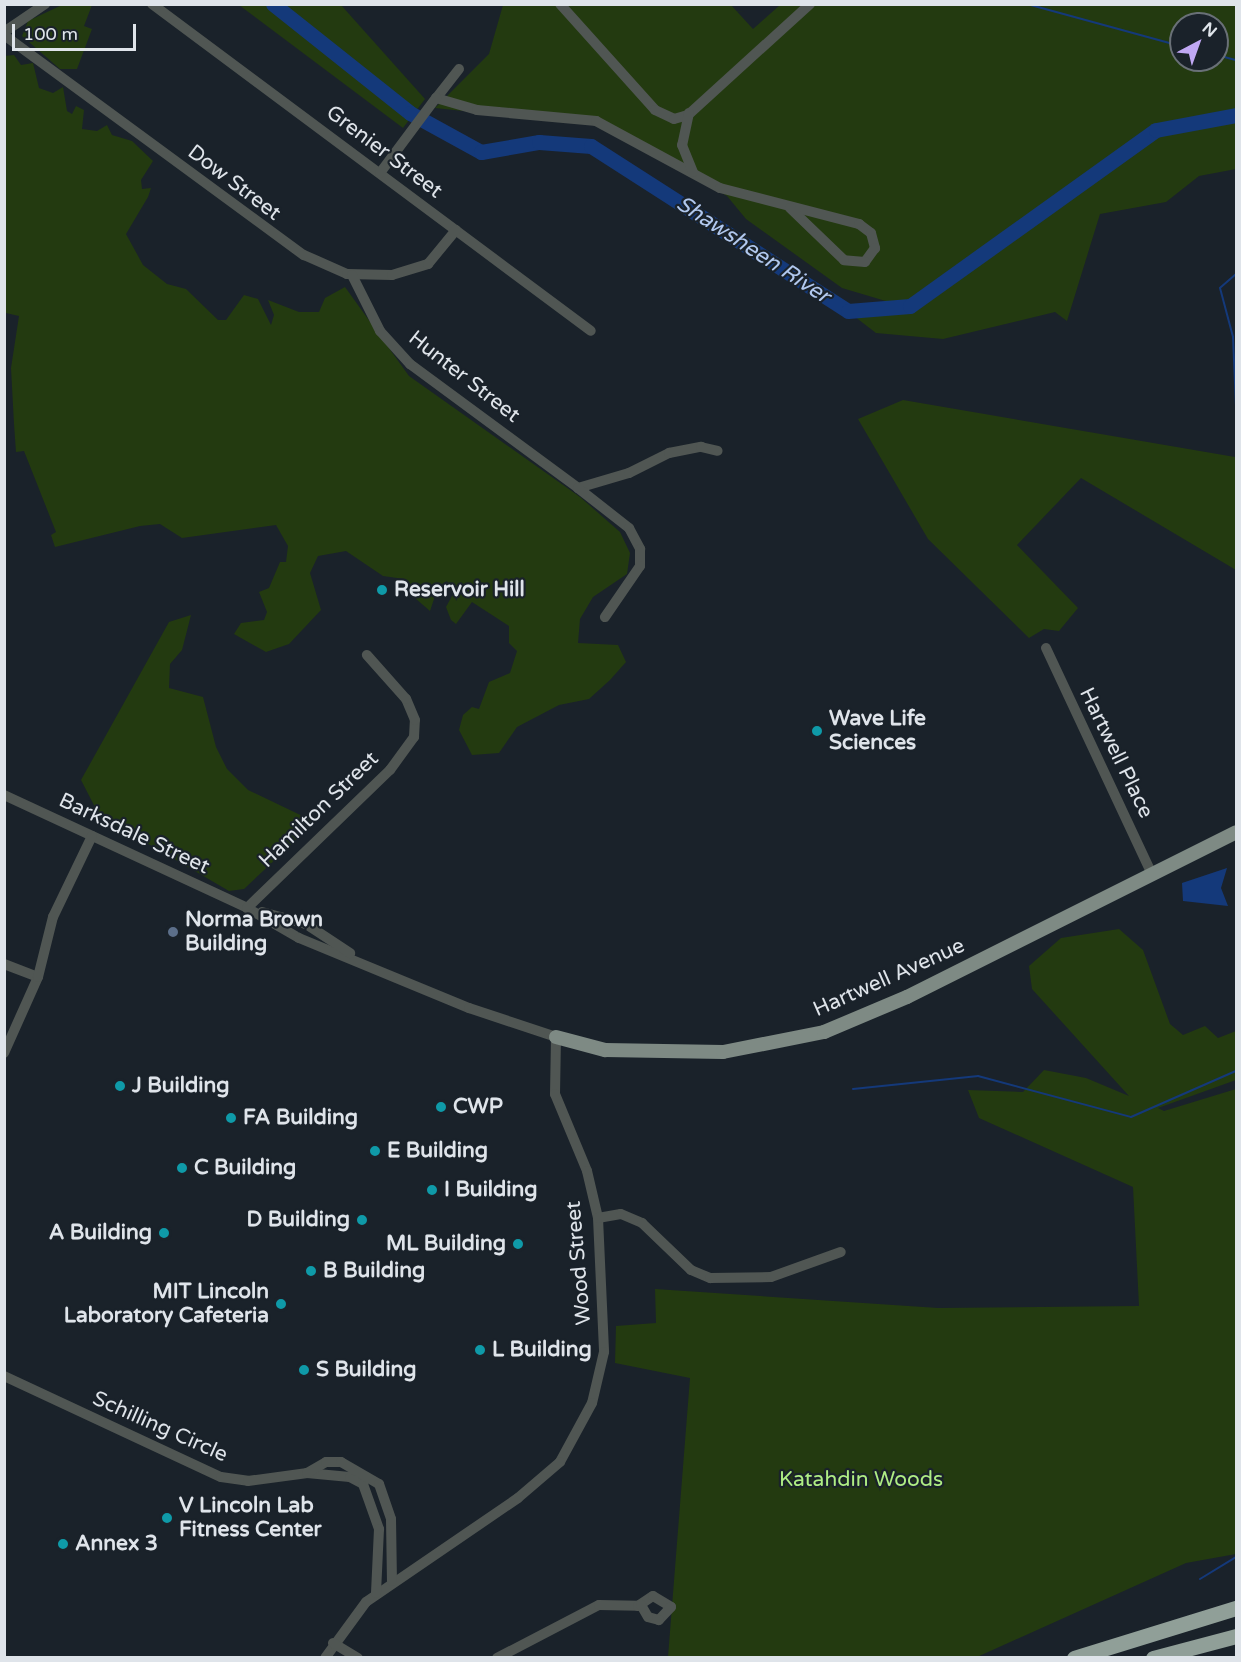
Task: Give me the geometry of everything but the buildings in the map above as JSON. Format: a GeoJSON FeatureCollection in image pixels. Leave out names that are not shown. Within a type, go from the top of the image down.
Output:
{"type":"FeatureCollection","features":[{"type":"Feature","properties":{"kind":"highway"},"geometry":{"type":"LineString","coordinates":[[1074,1658],[1236,1608]]}},
{"type":"Feature","properties":{"kind":"highway"},"geometry":{"type":"LineString","coordinates":[[1153,1658],[1236,1636]]}},
{"type":"Feature","properties":{"kind":"main road","name":"Hartwell Avenue"},"geometry":{"type":"LineString","coordinates":[[556,1037],[605,1050],[694,1053],[763,1046],[824,1032],[907,997],[1236,832]]}},
{"type":"Feature","properties":{"kind":"street"},"geometry":{"type":"LineString","coordinates":[[4,33],[45,4]]}},
{"type":"Feature","properties":{"kind":"street","name":"Grenier Street"},"geometry":{"type":"LineString","coordinates":[[152,4],[591,332]]}},
{"type":"Feature","properties":{"kind":"street"},"geometry":{"type":"LineString","coordinates":[[560,4],[661,114],[674,119],[689,113],[810,4]]}},
{"type":"Feature","properties":{"kind":"street","name":"Dow Street"},"geometry":{"type":"LineString","coordinates":[[4,33],[279,242],[352,275],[392,275],[428,264],[456,230]]}},
{"type":"Feature","properties":{"kind":"street"},"geometry":{"type":"LineString","coordinates":[[380,173],[459,69]]}},
{"type":"Feature","properties":{"kind":"street"},"geometry":{"type":"LineString","coordinates":[[436,98],[470,109],[596,121],[694,175],[789,208],[859,224],[871,232],[875,248],[865,262],[844,261],[789,208]]}},
{"type":"Feature","properties":{"kind":"street"},"geometry":{"type":"LineString","coordinates":[[689,113],[682,145],[694,175]]}},
{"type":"Feature","properties":{"kind":"street","name":"Hunter Street"},"geometry":{"type":"LineString","coordinates":[[352,275],[380,331],[410,364],[629,528],[640,549],[640,566],[605,617]]}},
{"type":"Feature","properties":{"kind":"street"},"geometry":{"type":"LineString","coordinates":[[578,488],[629,473],[669,453],[701,447],[718,451]]}},
{"type":"Feature","properties":{"kind":"street","name":"Hartwell Place"},"geometry":{"type":"LineString","coordinates":[[1046,648],[1152,874]]}},
{"type":"Feature","properties":{"kind":"street","name":"Hamilton Street"},"geometry":{"type":"LineString","coordinates":[[247,908],[390,770],[414,738],[415,720],[406,699],[368,655]]}},
{"type":"Feature","properties":{"kind":"street","name":"Barksdale Street"},"geometry":{"type":"LineString","coordinates":[[4,795],[247,908],[299,938]]}},
{"type":"Feature","properties":{"kind":"street"},"geometry":{"type":"LineString","coordinates":[[4,1053],[38,977],[53,917],[92,836]]}},
{"type":"Feature","properties":{"kind":"street","name":"Barksdale Street"},"geometry":{"type":"LineString","coordinates":[[247,908],[306,924]]}},
{"type":"Feature","properties":{"kind":"street","name":"Hartwell Avenue"},"geometry":{"type":"LineString","coordinates":[[306,924],[365,963]]}},
{"type":"Feature","properties":{"kind":"street","name":"Hartwell Avenue"},"geometry":{"type":"LineString","coordinates":[[299,938],[365,963],[468,1008],[556,1037]]}},
{"type":"Feature","properties":{"kind":"street"},"geometry":{"type":"LineString","coordinates":[[4,964],[38,977]]}},
{"type":"Feature","properties":{"kind":"street","name":"Wood Street"},"geometry":{"type":"LineString","coordinates":[[325,1658],[333,1643],[376,1593],[518,1498],[575,1442],[592,1403],[604,1352],[598,1218],[587,1171],[555,1094],[556,1037]]}},
{"type":"Feature","properties":{"kind":"street"},"geometry":{"type":"LineString","coordinates":[[598,1218],[621,1214],[642,1223],[691,1270],[710,1278],[771,1277],[841,1252]]}},
{"type":"Feature","properties":{"kind":"street","name":"Schilling Circle"},"geometry":{"type":"LineString","coordinates":[[4,1376],[199,1471],[248,1481],[307,1473],[350,1477],[371,1496],[378,1529],[376,1593]]}},
{"type":"Feature","properties":{"kind":"street","name":"Schilling Circle"},"geometry":{"type":"LineString","coordinates":[[307,1473],[326,1462],[341,1462],[379,1484],[391,1519],[392,1581]]}},
{"type":"Feature","properties":{"kind":"street"},"geometry":{"type":"LineString","coordinates":[[497,1658],[587,1609],[641,1605]]}},
{"type":"Feature","properties":{"kind":"street"},"geometry":{"type":"LineString","coordinates":[[333,1643],[358,1658]]}},
{"type":"Feature","properties":{"kind":"green space"},"geometry":{"type":"Polygon","coordinates":[[[62,5],[92,5],[84,26],[92,29],[77,69],[60,69],[22,36],[28,21],[62,5]]]}},
{"type":"Feature","properties":{"kind":"green space"},"geometry":{"type":"Polygon","coordinates":[[[239,5],[341,5],[425,99],[403,128],[239,5]]]}},
{"type":"Feature","properties":{"kind":"green space"},"geometry":{"type":"Polygon","coordinates":[[[503,5],[731,5],[753,29],[780,5],[1236,5],[1236,169],[1199,176],[1166,202],[1100,214],[1067,321],[1055,312],[943,339],[876,333],[837,303],[890,307],[889,302],[842,288],[746,219],[727,196],[636,144],[595,125],[435,108],[489,54],[503,5]]]}},
{"type":"Feature","properties":{"kind":"green space"},"geometry":{"type":"Polygon","coordinates":[[[14,55],[21,65],[33,63],[39,88],[53,93],[63,87],[67,111],[72,114],[76,106],[84,110],[82,129],[97,131],[107,125],[112,135],[132,141],[153,161],[141,180],[142,189],[151,188],[148,197],[126,234],[143,265],[167,284],[186,289],[218,320],[226,320],[244,295],[258,299],[271,325],[274,315],[268,300],[299,312],[319,312],[325,298],[345,287],[409,376],[580,497],[620,532],[630,553],[627,574],[593,597],[580,619],[578,643],[618,645],[626,662],[610,680],[589,699],[559,705],[517,727],[499,753],[472,755],[459,730],[463,715],[472,707],[479,709],[489,682],[510,673],[517,651],[509,643],[509,626],[472,602],[456,624],[451,620],[446,607],[453,594],[447,581],[438,587],[430,611],[408,592],[404,579],[383,576],[346,551],[318,556],[310,573],[321,610],[289,644],[266,652],[234,634],[241,623],[264,620],[267,612],[259,592],[269,588],[280,562],[286,562],[288,546],[276,525],[182,538],[160,524],[140,526],[55,547],[51,535],[56,532],[24,451],[16,452],[11,368],[19,316],[6,313],[5,305],[4,56],[14,55]]]}},
{"type":"Feature","properties":{"kind":"green space"},"geometry":{"type":"Polygon","coordinates":[[[903,400],[1235,457],[1236,570],[1081,478],[1017,545],[1078,608],[1059,631],[1044,629],[1029,638],[928,539],[858,419],[903,400]]]}},
{"type":"Feature","properties":{"kind":"green space"},"geometry":{"type":"Polygon","coordinates":[[[191,615],[182,650],[170,664],[169,688],[203,697],[216,747],[227,769],[248,790],[315,822],[244,889],[229,891],[99,815],[81,780],[169,622],[191,615]]]}},
{"type":"Feature","properties":{"kind":"green space","name":"Katahdin Woods"},"geometry":{"type":"Polygon","coordinates":[[[1119,929],[1143,950],[1170,1024],[1183,1035],[1205,1026],[1218,1038],[1236,1031],[1236,1080],[1158,1108],[1164,1111],[1236,1089],[1236,1554],[1186,1563],[977,1657],[668,1657],[690,1378],[615,1363],[616,1326],[656,1323],[655,1289],[938,1308],[1139,1306],[1133,1187],[979,1118],[968,1090],[1023,1092],[1044,1070],[1086,1078],[1129,1096],[1032,989],[1029,966],[1061,938],[1119,929]]]}},
{"type":"Feature","properties":{"kind":"water"},"geometry":{"type":"Polygon","coordinates":[[[1227,868],[1221,888],[1228,906],[1183,901],[1182,883],[1227,868]]]}},
{"type":"Feature","properties":{"kind":"waterway","name":"Shawsheen River"},"geometry":{"type":"LineString","coordinates":[[273,4],[410,113],[481,152],[539,142],[591,146],[848,311],[910,306],[1156,130],[1236,115]]}},
{"type":"Feature","properties":{"kind":"waterway","name":"Shawsheen River"},"geometry":{"type":"LineString","coordinates":[[1027,4],[1169,43]]}},
{"type":"Feature","properties":{"kind":"waterway","name":"Shawsheen River"},"geometry":{"type":"LineString","coordinates":[[1229,58],[1236,60]]}},
{"type":"Feature","properties":{"kind":"waterway"},"geometry":{"type":"LineString","coordinates":[[1236,274],[1220,288],[1233,337],[1236,406]]}},
{"type":"Feature","properties":{"kind":"waterway"},"geometry":{"type":"LineString","coordinates":[[853,1089],[978,1076],[1131,1117],[1236,1071]]}},
{"type":"Feature","properties":{"kind":"waterway"},"geometry":{"type":"LineString","coordinates":[[1200,1579],[1236,1557]]}},
{"type":"Feature","properties":{"kind":"place","name":"Reservoir Hill"},"geometry":{"type":"Point","coordinates":[382,590]}},
{"type":"Feature","properties":{"kind":"place","name":"Wave Life Sciences"},"geometry":{"type":"Point","coordinates":[817,731]}},
{"type":"Feature","properties":{"kind":"place","name":"Norma Brown Building"},"geometry":{"type":"Point","coordinates":[173,932]}},
{"type":"Feature","properties":{"kind":"place","name":"J Building"},"geometry":{"type":"Point","coordinates":[120,1086]}},
{"type":"Feature","properties":{"kind":"place","name":"CWP"},"geometry":{"type":"Point","coordinates":[441,1107]}},
{"type":"Feature","properties":{"kind":"place","name":"FA Building"},"geometry":{"type":"Point","coordinates":[231,1118]}},
{"type":"Feature","properties":{"kind":"place","name":"E Building"},"geometry":{"type":"Point","coordinates":[375,1151]}},
{"type":"Feature","properties":{"kind":"place","name":"C Building"},"geometry":{"type":"Point","coordinates":[182,1168]}},
{"type":"Feature","properties":{"kind":"place","name":"I Building"},"geometry":{"type":"Point","coordinates":[432,1190]}},
{"type":"Feature","properties":{"kind":"place","name":"D Building"},"geometry":{"type":"Point","coordinates":[362,1220]}},
{"type":"Feature","properties":{"kind":"place","name":"A Building"},"geometry":{"type":"Point","coordinates":[164,1233]}},
{"type":"Feature","properties":{"kind":"place","name":"ML Building"},"geometry":{"type":"Point","coordinates":[518,1244]}},
{"type":"Feature","properties":{"kind":"place","name":"B Building"},"geometry":{"type":"Point","coordinates":[311,1271]}},
{"type":"Feature","properties":{"kind":"place","name":"MIT Lincoln Laboratory Cafeteria"},"geometry":{"type":"Point","coordinates":[281,1304]}},
{"type":"Feature","properties":{"kind":"place","name":"L Building"},"geometry":{"type":"Point","coordinates":[480,1350]}},
{"type":"Feature","properties":{"kind":"place","name":"S Building"},"geometry":{"type":"Point","coordinates":[304,1370]}},
{"type":"Feature","properties":{"kind":"place","name":"V Lincoln Lab Fitness Center"},"geometry":{"type":"Point","coordinates":[167,1518]}},
{"type":"Feature","properties":{"kind":"place","name":"Annex 3"},"geometry":{"type":"Point","coordinates":[63,1544]}}]}
